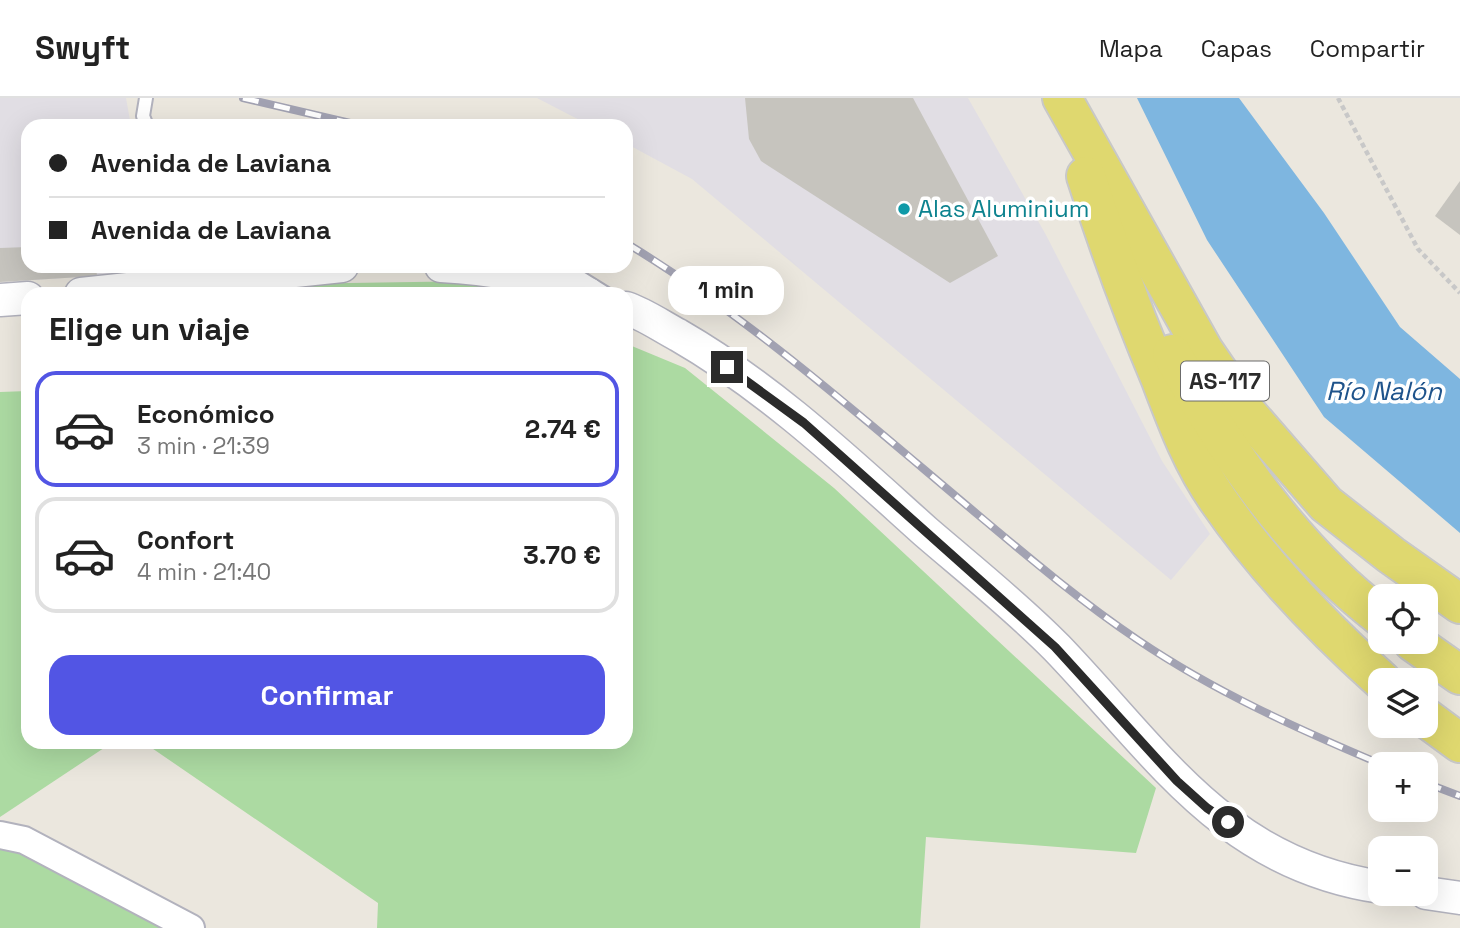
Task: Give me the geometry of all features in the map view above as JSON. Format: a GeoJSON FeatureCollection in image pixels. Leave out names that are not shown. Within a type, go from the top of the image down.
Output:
{"type":"FeatureCollection","features":[{"type":"Feature","properties":{"kind":"main road","name":"AS-117"},"geometry":{"type":"LineString","coordinates":[[1055,98],[1154,321],[1203,409],[1257,490],[1306,547],[1368,605]]}},
{"type":"Feature","properties":{"kind":"main road","name":"AS-117"},"geometry":{"type":"LineString","coordinates":[[1062,98],[1204,351],[1246,412],[1326,504],[1460,604]]}},
{"type":"Feature","properties":{"kind":"main road","name":"AS-117"},"geometry":{"type":"LineString","coordinates":[[1075,144],[1116,266],[1191,456],[1218,500],[1264,559],[1321,624],[1368,668]]}},
{"type":"Feature","properties":{"kind":"main road"},"geometry":{"type":"LineString","coordinates":[[1430,654],[1460,676]]}},
{"type":"Feature","properties":{"kind":"main road"},"geometry":{"type":"LineString","coordinates":[[1438,727],[1460,743]]}},
{"type":"Feature","properties":{"kind":"street"},"geometry":{"type":"LineString","coordinates":[[132,287],[234,273]]}},
{"type":"Feature","properties":{"kind":"street"},"geometry":{"type":"LineString","coordinates":[[520,273],[569,287]]}},
{"type":"Feature","properties":{"kind":"street"},"geometry":{"type":"LineString","coordinates":[[0,300],[21,298]]}},
{"type":"Feature","properties":{"kind":"street"},"geometry":{"type":"LineString","coordinates":[[633,310],[708,353],[804,423],[1055,647],[1177,781],[1207,808],[1269,851],[1316,872],[1368,884]]}},
{"type":"Feature","properties":{"kind":"street"},"geometry":{"type":"LineString","coordinates":[[0,835],[24,840],[191,928]]}},
{"type":"Feature","properties":{"kind":"street"},"geometry":{"type":"LineString","coordinates":[[1438,895],[1460,898]]}},
{"type":"Feature","properties":{"kind":"lane"},"geometry":{"type":"LineString","coordinates":[[144,119],[146,99]]}},
{"type":"Feature","properties":{"kind":"lane"},"geometry":{"type":"LineString","coordinates":[[573,273],[596,287]]}},
{"type":"Feature","properties":{"kind":"path"},"geometry":{"type":"LineString","coordinates":[[1338,98],[1418,249],[1460,293]]}},
{"type":"Feature","properties":{"kind":"shaded area"},"geometry":{"type":"Polygon","coordinates":[[[0,98],[126,98],[130,119],[21,119],[21,273],[123,273],[0,282],[0,98]]]}},
{"type":"Feature","properties":{"kind":"shaded area"},"geometry":{"type":"Polygon","coordinates":[[[537,98],[968,98],[1046,235],[1162,461],[1210,534],[1171,580],[692,179],[633,147],[633,119],[578,119],[537,98]]]}},
{"type":"Feature","properties":{"kind":"green space"},"geometry":{"type":"Polygon","coordinates":[[[479,281],[493,287],[263,287],[282,284],[479,281]]]}},
{"type":"Feature","properties":{"kind":"green space"},"geometry":{"type":"Polygon","coordinates":[[[633,346],[685,368],[834,488],[1156,788],[1136,853],[926,837],[920,928],[377,928],[378,903],[153,749],[633,749],[633,346]]]}},
{"type":"Feature","properties":{"kind":"green space"},"geometry":{"type":"Polygon","coordinates":[[[21,391],[21,749],[102,749],[0,817],[0,392],[21,391]]]}},
{"type":"Feature","properties":{"kind":"green space"},"geometry":{"type":"Polygon","coordinates":[[[0,843],[57,868],[92,892],[175,928],[0,928],[0,843]]]}},
{"type":"Feature","properties":{"kind":"water","name":"Río Nalón"},"geometry":{"type":"Polygon","coordinates":[[[1137,98],[1239,98],[1324,213],[1400,327],[1460,379],[1460,533],[1324,417],[1207,240],[1137,98]]]}},
{"type":"Feature","properties":{"kind":"building","name":"Alas Aluminium"},"geometry":{"type":"Polygon","coordinates":[[[745,98],[913,98],[998,256],[950,283],[761,161],[749,139],[745,98]]]}},
{"type":"Feature","properties":{"kind":"building"},"geometry":{"type":"Polygon","coordinates":[[[1460,181],[1460,235],[1435,216],[1460,181]]]}},
{"type":"Feature","properties":{"kind":"building"},"geometry":{"type":"Polygon","coordinates":[[[21,247],[21,273],[97,273],[97,276],[0,282],[0,248],[21,247]]]}},
{"type":"Feature","properties":{"kind":"railway"},"geometry":{"type":"LineString","coordinates":[[243,98],[333,119]]}},
{"type":"Feature","properties":{"kind":"railway"},"geometry":{"type":"LineString","coordinates":[[633,247],[674,273],[765,339],[1040,566],[1138,640],[1167,659],[1258,708],[1368,759]]}},
{"type":"Feature","properties":{"kind":"railway"},"geometry":{"type":"LineString","coordinates":[[1438,788],[1460,796]]}},
{"type":"Feature","properties":{"kind":"place","name":"Alas Aluminium"},"geometry":{"type":"Point","coordinates":[904,209]}},
{"type":"Feature","properties":{"kind":"route"},"geometry":{"type":"LineString","coordinates":[[727,367],[804,423],[1055,647],[1177,781],[1207,808],[1228,822]]}}]}
